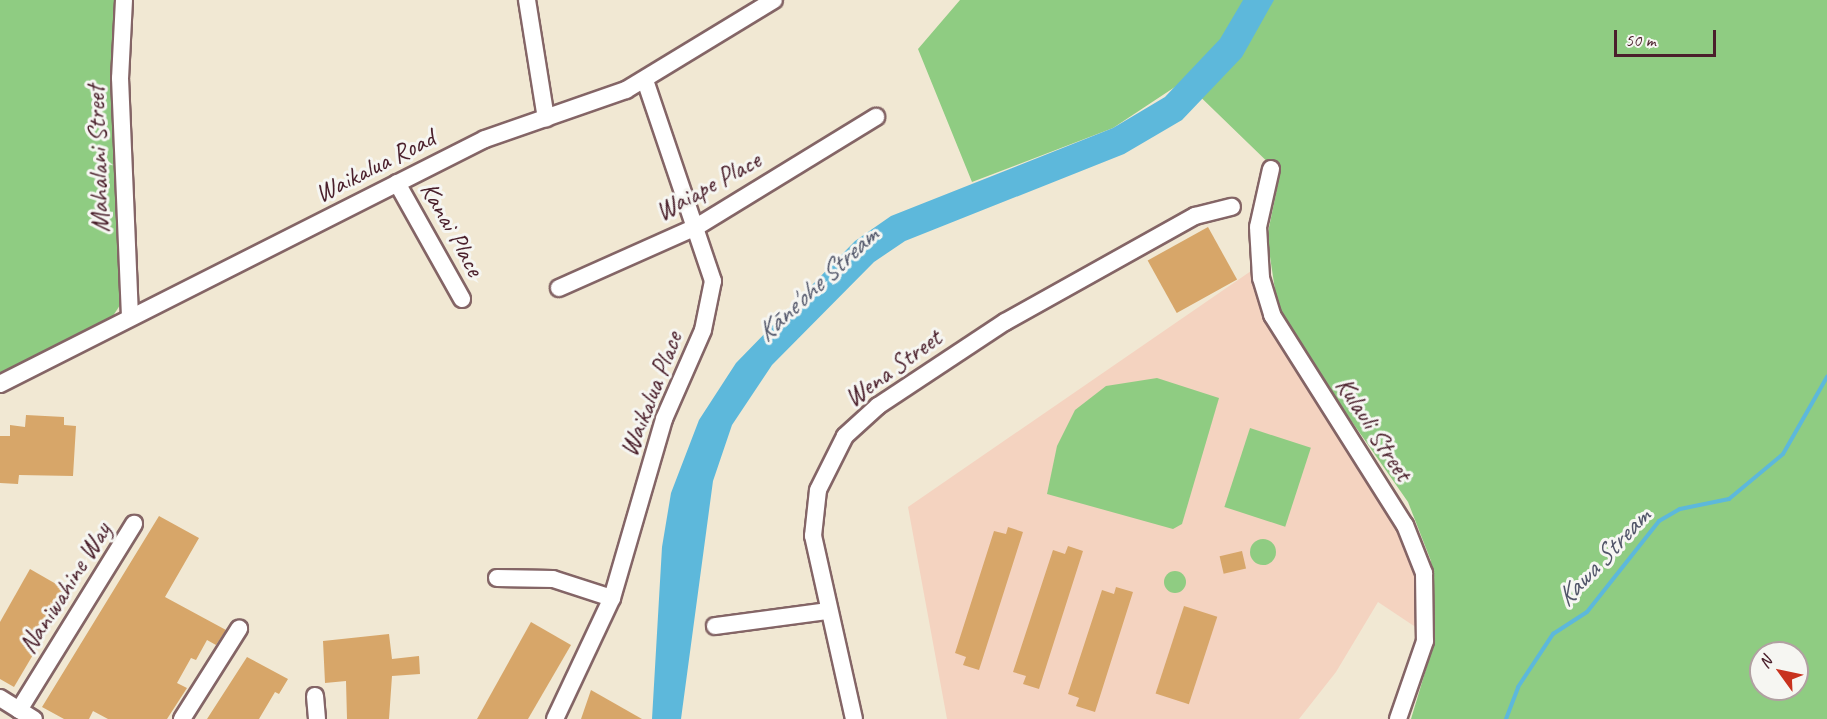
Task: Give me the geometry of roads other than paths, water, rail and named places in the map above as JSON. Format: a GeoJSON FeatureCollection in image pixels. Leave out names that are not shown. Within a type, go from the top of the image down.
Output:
{"type":"FeatureCollection","features":[{"type":"Feature","properties":{"kind":"street","name":"Mahalani Street"},"geometry":{"type":"LineString","coordinates":[[124,0],[120,78],[130,316]]}},
{"type":"Feature","properties":{"kind":"street"},"geometry":{"type":"LineString","coordinates":[[527,0],[546,118]]}},
{"type":"Feature","properties":{"kind":"street","name":"Waikalua Road"},"geometry":{"type":"LineString","coordinates":[[0,384],[130,316],[485,139],[645,81],[774,0]]}},
{"type":"Feature","properties":{"kind":"street","name":"Waikalua Place"},"geometry":{"type":"LineString","coordinates":[[555,719],[612,598],[664,419],[703,330],[714,281],[698,226],[645,81]]}},
{"type":"Feature","properties":{"kind":"street","name":"Waiape Place"},"geometry":{"type":"LineString","coordinates":[[559,288],[698,226],[876,117]]}},
{"type":"Feature","properties":{"kind":"street","name":"Kulauli Street"},"geometry":{"type":"LineString","coordinates":[[1271,169],[1258,241],[1272,315],[1405,525],[1424,573],[1425,641],[1398,719]]}},
{"type":"Feature","properties":{"kind":"street","name":"Kanai Place"},"geometry":{"type":"LineString","coordinates":[[397,183],[462,299]]}},
{"type":"Feature","properties":{"kind":"street","name":"Wena Street"},"geometry":{"type":"LineString","coordinates":[[854,719],[815,552],[815,505],[829,461],[855,425],[968,345],[1042,301],[1195,216],[1232,207]]}},
{"type":"Feature","properties":{"kind":"street","name":"Naniwahine Way"},"geometry":{"type":"LineString","coordinates":[[19,710],[134,524]]}},
{"type":"Feature","properties":{"kind":"street"},"geometry":{"type":"LineString","coordinates":[[496,578],[553,579],[612,598]]}},
{"type":"Feature","properties":{"kind":"street"},"geometry":{"type":"LineString","coordinates":[[715,626],[828,611]]}},
{"type":"Feature","properties":{"kind":"street"},"geometry":{"type":"LineString","coordinates":[[182,719],[239,629]]}},
{"type":"Feature","properties":{"kind":"street"},"geometry":{"type":"LineString","coordinates":[[315,696],[317,719]]}},
{"type":"Feature","properties":{"kind":"street"},"geometry":{"type":"LineString","coordinates":[[0,698],[34,719]]}},
{"type":"Feature","properties":{"kind":"water","name":"Kāne'ohe Stream"},"geometry":{"type":"Polygon","coordinates":[[[1243,0],[1274,0],[1242,57],[1182,120],[1124,154],[905,241],[874,262],[772,365],[732,425],[713,481],[681,719],[652,719],[662,547],[671,493],[699,420],[736,363],[855,241],[891,216],[1113,128],[1165,97],[1220,39],[1243,0]]]}},
{"type":"Feature","properties":{"kind":"waterway","name":"Kawa Stream"},"geometry":{"type":"LineString","coordinates":[[1506,719],[1518,687],[1553,634],[1587,612],[1659,521],[1680,509],[1729,499],[1783,454],[1827,377]]}}]}
